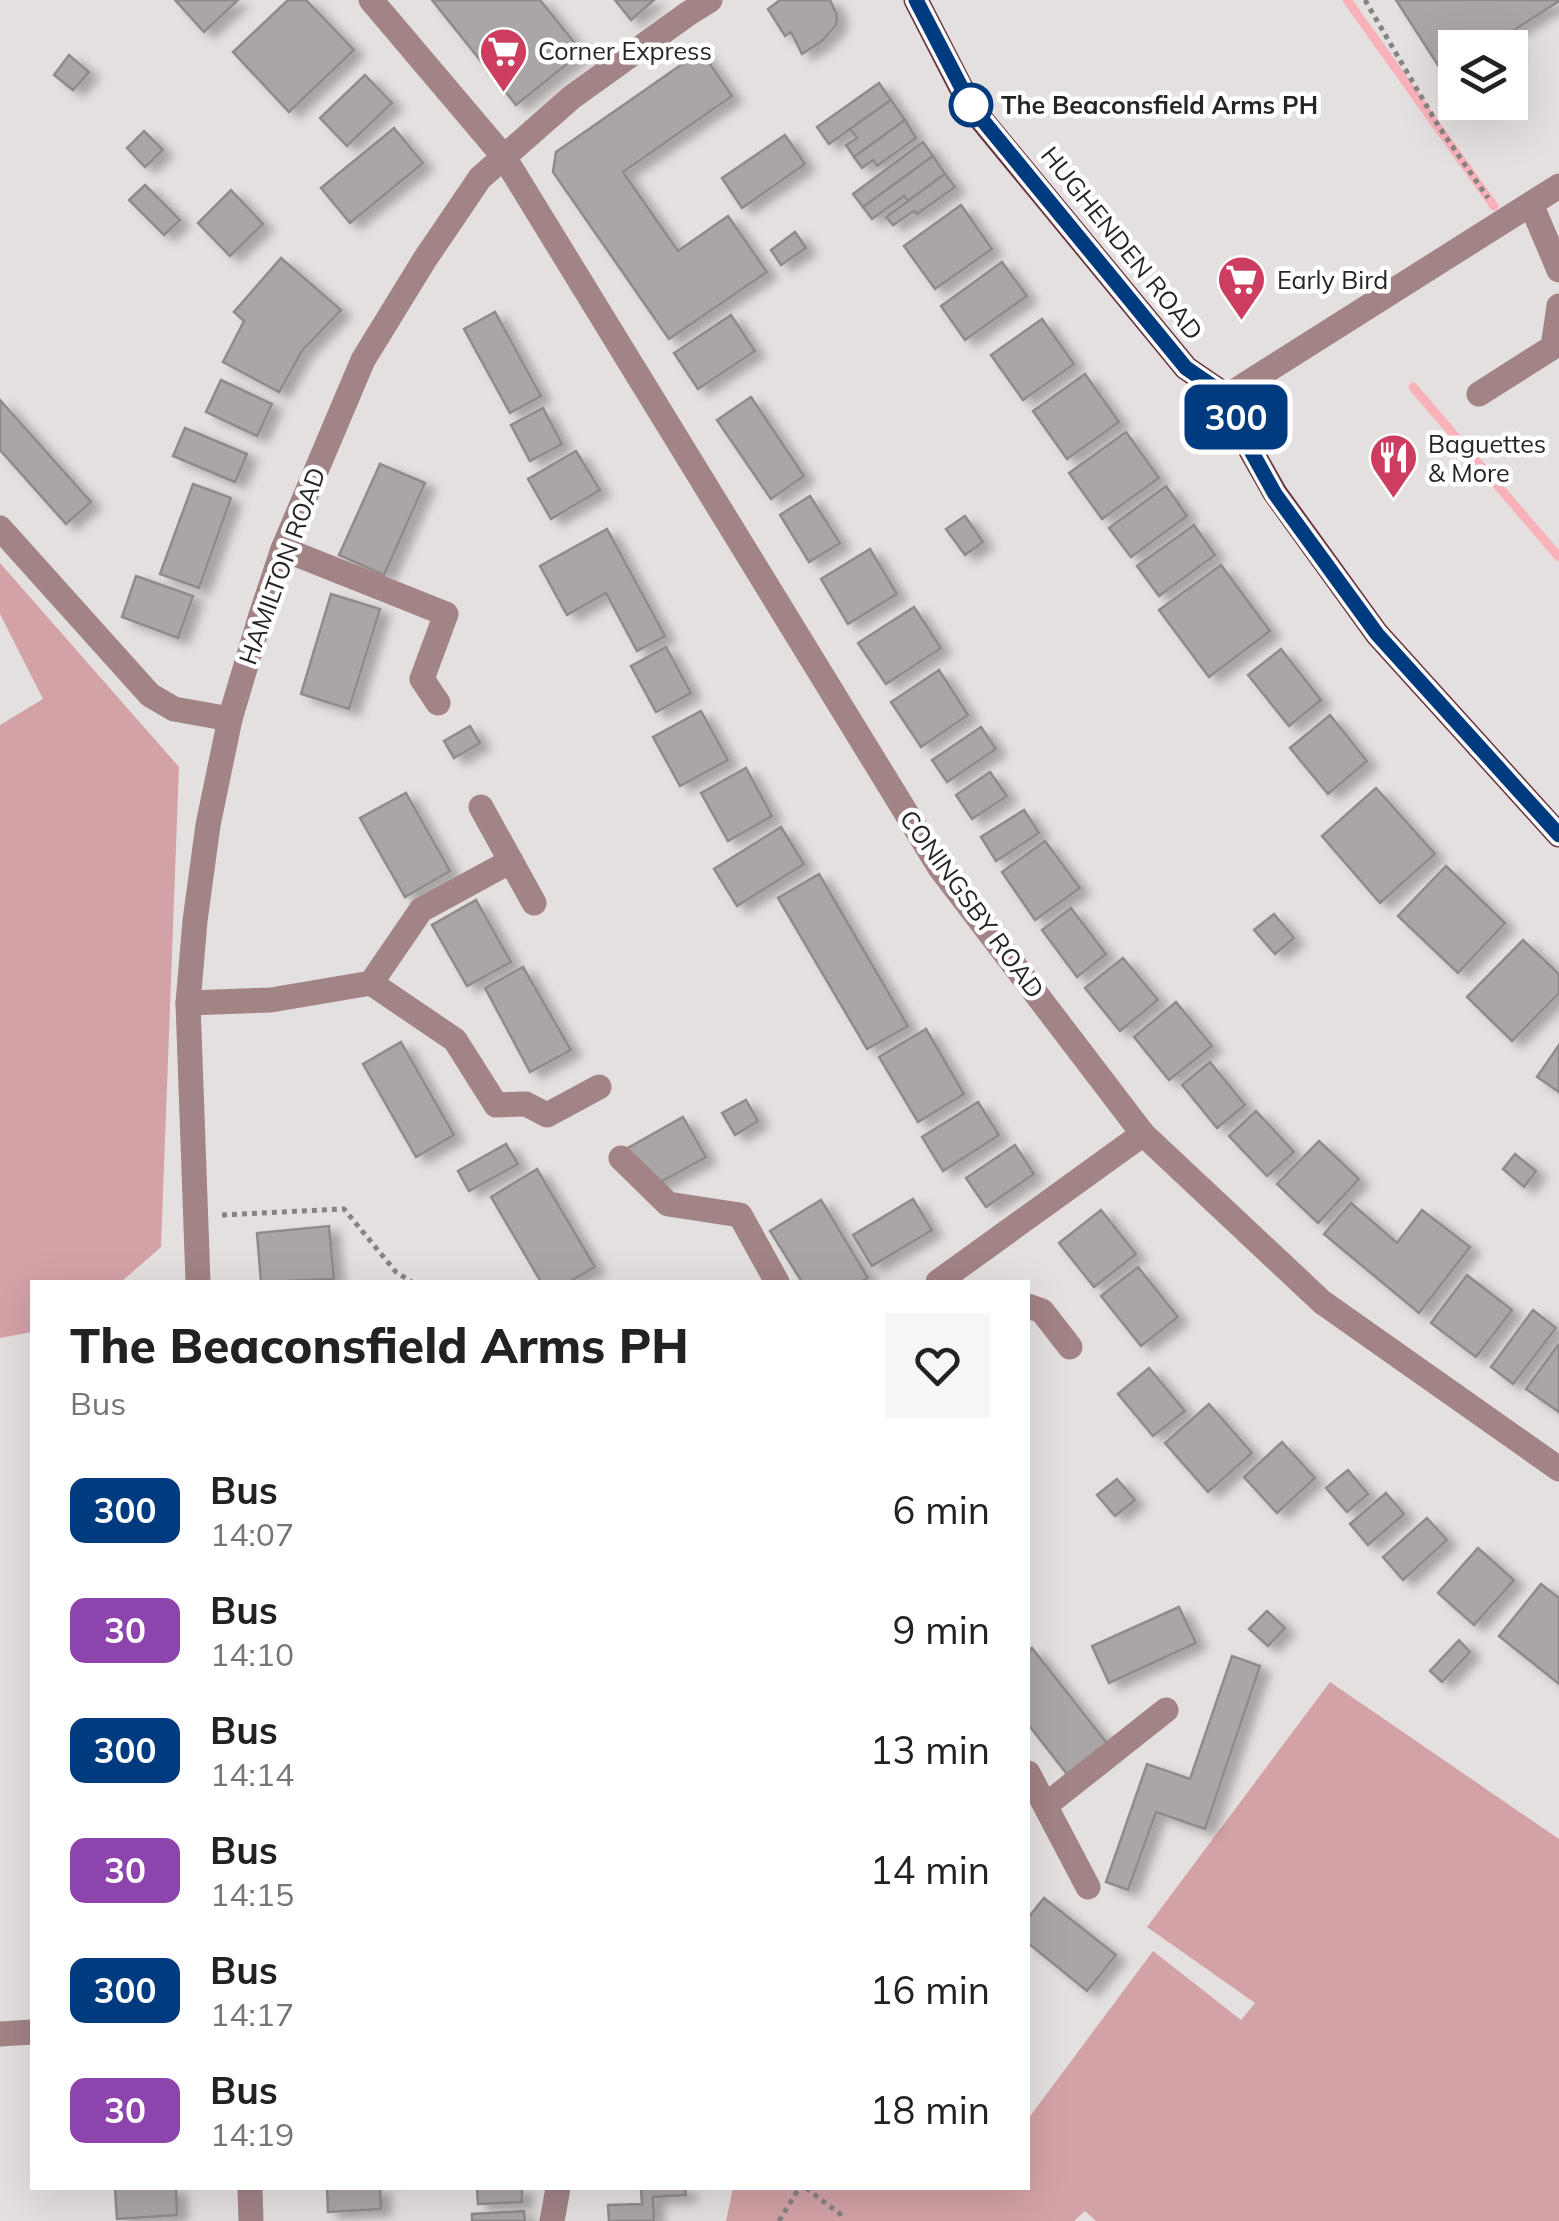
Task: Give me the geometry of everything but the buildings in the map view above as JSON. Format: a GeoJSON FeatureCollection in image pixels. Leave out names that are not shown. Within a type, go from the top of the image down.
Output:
{"type":"FeatureCollection","features":[{"type":"Feature","properties":{"kind":"main road","name":"HUGHENDEN ROAD"},"geometry":{"type":"LineString","coordinates":[[916,0],[971,106],[1186,368],[1227,396]]}},
{"type":"Feature","properties":{"kind":"main road"},"geometry":{"type":"LineString","coordinates":[[1227,396],[1275,494],[1377,634],[1559,835]]}},
{"type":"Feature","properties":{"kind":"street","name":"CONINGSBY ROAD"},"geometry":{"type":"LineString","coordinates":[[371,0],[504,157],[940,868],[1143,1134],[1322,1302],[1559,1469]]}},
{"type":"Feature","properties":{"kind":"street","name":"HAMILTON ROAD"},"geometry":{"type":"LineString","coordinates":[[198,1280],[188,1004],[194,921],[208,825],[230,720],[283,548],[363,360],[480,178],[572,97],[710,0]]}},
{"type":"Feature","properties":{"kind":"street"},"geometry":{"type":"LineString","coordinates":[[1227,396],[1559,186]]}},
{"type":"Feature","properties":{"kind":"street"},"geometry":{"type":"LineString","coordinates":[[1531,204],[1559,270]]}},
{"type":"Feature","properties":{"kind":"street"},"geometry":{"type":"LineString","coordinates":[[1479,394],[1553,348],[1559,306]]}},
{"type":"Feature","properties":{"kind":"street"},"geometry":{"type":"LineString","coordinates":[[0,528],[150,695],[174,709],[230,720]]}},
{"type":"Feature","properties":{"kind":"street"},"geometry":{"type":"LineString","coordinates":[[283,548],[446,614],[422,679],[438,703]]}},
{"type":"Feature","properties":{"kind":"street"},"geometry":{"type":"LineString","coordinates":[[481,807],[534,902]]}},
{"type":"Feature","properties":{"kind":"street"},"geometry":{"type":"LineString","coordinates":[[371,983],[422,910],[511,860]]}},
{"type":"Feature","properties":{"kind":"street"},"geometry":{"type":"LineString","coordinates":[[188,1004],[271,1000],[371,983],[455,1040],[496,1105],[526,1104],[547,1115],[599,1087]]}},
{"type":"Feature","properties":{"kind":"street"},"geometry":{"type":"LineString","coordinates":[[941,1280],[1143,1134]]}},
{"type":"Feature","properties":{"kind":"street"},"geometry":{"type":"LineString","coordinates":[[621,1158],[668,1204],[740,1215],[776,1280]]}},
{"type":"Feature","properties":{"kind":"street"},"geometry":{"type":"LineString","coordinates":[[1030,1307],[1042,1311],[1070,1347]]}},
{"type":"Feature","properties":{"kind":"street"},"geometry":{"type":"LineString","coordinates":[[1046,1806],[1166,1710]]}},
{"type":"Feature","properties":{"kind":"street"},"geometry":{"type":"LineString","coordinates":[[1030,1777],[1088,1887]]}},
{"type":"Feature","properties":{"kind":"street"},"geometry":{"type":"LineString","coordinates":[[0,2034],[30,2032]]}},
{"type":"Feature","properties":{"kind":"street"},"geometry":{"type":"LineString","coordinates":[[250,2190],[252,2221]]}},
{"type":"Feature","properties":{"kind":"street"},"geometry":{"type":"LineString","coordinates":[[552,2221],[558,2190]]}},
{"type":"Feature","properties":{"kind":"path"},"geometry":{"type":"LineString","coordinates":[[1364,0],[1439,128],[1505,220]]}},
{"type":"Feature","properties":{"kind":"path"},"geometry":{"type":"LineString","coordinates":[[194,1217],[344,1209],[396,1272],[409,1280]]}},
{"type":"Feature","properties":{"kind":"path"},"geometry":{"type":"LineString","coordinates":[[779,2221],[802,2190]]}},
{"type":"Feature","properties":{"kind":"path"},"geometry":{"type":"LineString","coordinates":[[806,2190],[840,2214],[841,2221]]}},
{"type":"Feature","properties":{"kind":"shaded area"},"geometry":{"type":"Polygon","coordinates":[[[0,563],[179,767],[161,1247],[123,1280],[30,1280],[30,1332],[0,1338],[0,725],[43,699],[0,614],[0,563]]]}},
{"type":"Feature","properties":{"kind":"shaded area"},"geometry":{"type":"Polygon","coordinates":[[[1330,1682],[1559,1839],[1559,2221],[1096,2221],[1085,2211],[1074,2221],[726,2221],[733,2190],[1030,2190],[1030,2116],[1153,1951],[1241,2020],[1255,2003],[1147,1927],[1330,1682]]]}},
{"type":"Feature","properties":{"kind":"waterway"},"geometry":{"type":"LineString","coordinates":[[1347,0],[1494,206]]}},
{"type":"Feature","properties":{"kind":"waterway"},"geometry":{"type":"LineString","coordinates":[[1413,387],[1559,557]]}},
{"type":"Feature","properties":{"kind":"bus line","name":"300"},"geometry":{"type":"LineString","coordinates":[[916,0],[971,106],[1186,368],[1227,396],[1275,494],[1377,634],[1559,835]]}},
{"type":"Feature","properties":{"kind":"place","name":"Corner Express"},"geometry":{"type":"Point","coordinates":[503,94]}},
{"type":"Feature","properties":{"kind":"place","name":"The Beaconsfield Arms PH"},"geometry":{"type":"Point","coordinates":[971,105]}},
{"type":"Feature","properties":{"kind":"place","name":"Early Bird"},"geometry":{"type":"Point","coordinates":[1242,322]}},
{"type":"Feature","properties":{"kind":"place","name":"Baguettes & More"},"geometry":{"type":"Point","coordinates":[1393,500]}}]}
